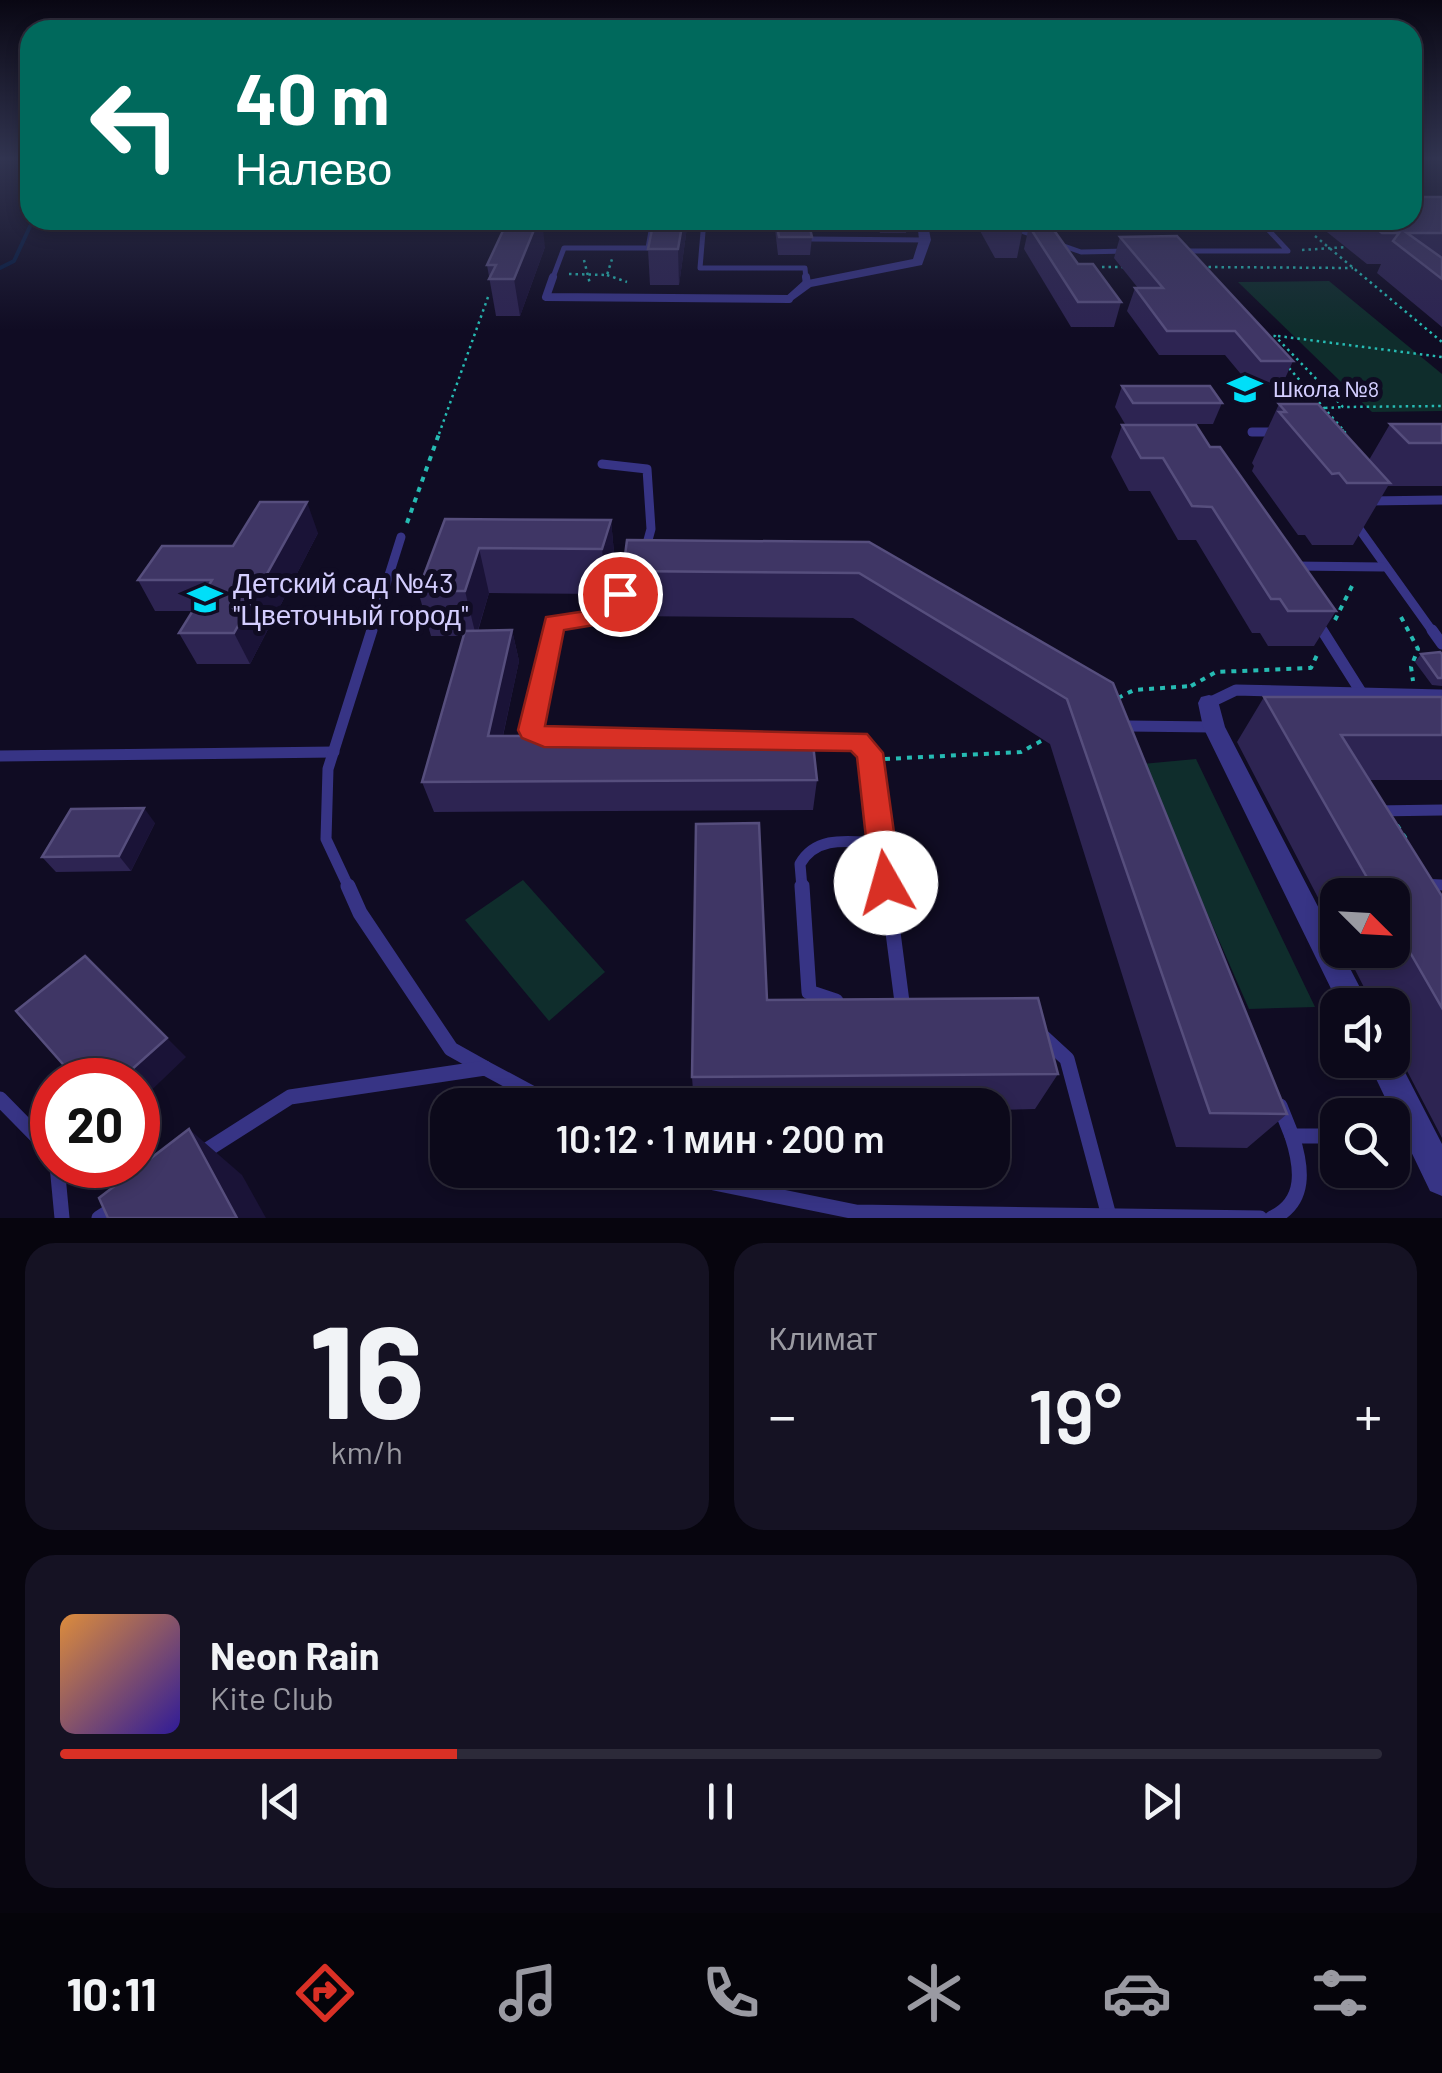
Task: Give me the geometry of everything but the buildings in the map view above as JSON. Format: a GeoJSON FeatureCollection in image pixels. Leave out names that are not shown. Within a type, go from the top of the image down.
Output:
{"type":"FeatureCollection","features":[{"type":"Feature","properties":{"kind":"street"},"geometry":{"type":"LineString","coordinates":[[789,298],[808,284],[918,262],[925,240],[924,230]]}},
{"type":"Feature","properties":{"kind":"street"},"geometry":{"type":"LineString","coordinates":[[1211,715],[1346,988]]}},
{"type":"Feature","properties":{"kind":"street"},"geometry":{"type":"LineString","coordinates":[[1410,1142],[1442,1179]]}},
{"type":"Feature","properties":{"kind":"lane"},"geometry":{"type":"LineString","coordinates":[[651,230],[648,248],[564,248],[546,297],[789,298]]}},
{"type":"Feature","properties":{"kind":"lane"},"geometry":{"type":"LineString","coordinates":[[703,230],[700,268],[806,268],[808,284]]}},
{"type":"Feature","properties":{"kind":"lane"},"geometry":{"type":"LineString","coordinates":[[1023,230],[1081,252],[1138,252]]}},
{"type":"Feature","properties":{"kind":"lane"},"geometry":{"type":"LineString","coordinates":[[1268,230],[1288,251]]}},
{"type":"Feature","properties":{"kind":"lane"},"geometry":{"type":"LineString","coordinates":[[812,240],[925,240]]}},
{"type":"Feature","properties":{"kind":"lane"},"geometry":{"type":"LineString","coordinates":[[1175,252],[1288,251]]}},
{"type":"Feature","properties":{"kind":"lane"},"geometry":{"type":"LineString","coordinates":[[1252,432],[1282,432],[1293,446]]}},
{"type":"Feature","properties":{"kind":"lane"},"geometry":{"type":"LineString","coordinates":[[563,737],[536,735],[531,730],[552,627],[560,619],[592,618],[615,601],[624,569],[642,567],[651,529],[648,469],[602,464]]}},
{"type":"Feature","properties":{"kind":"lane"},"geometry":{"type":"LineString","coordinates":[[1356,501],[1442,500]]}},
{"type":"Feature","properties":{"kind":"lane"},"geometry":{"type":"LineString","coordinates":[[1350,515],[1382,567],[1442,644]]}},
{"type":"Feature","properties":{"kind":"lane"},"geometry":{"type":"LineString","coordinates":[[402,537],[328,770],[326,839],[360,913],[451,1050],[523,1088]]}},
{"type":"Feature","properties":{"kind":"lane"},"geometry":{"type":"LineString","coordinates":[[1290,580],[1282,566],[1382,567]]}},
{"type":"Feature","properties":{"kind":"lane"},"geometry":{"type":"LineString","coordinates":[[1308,608],[1361,692]]}},
{"type":"Feature","properties":{"kind":"lane"},"geometry":{"type":"LineString","coordinates":[[1128,726],[1211,715],[1236,690],[1442,695]]}},
{"type":"Feature","properties":{"kind":"lane"},"geometry":{"type":"LineString","coordinates":[[1099,708],[1128,726],[1134,740]]}},
{"type":"Feature","properties":{"kind":"lane"},"geometry":{"type":"LineString","coordinates":[[792,739],[857,741],[865,746],[902,1002]]}},
{"type":"Feature","properties":{"kind":"lane"},"geometry":{"type":"LineString","coordinates":[[0,756],[334,752]]}},
{"type":"Feature","properties":{"kind":"lane"},"geometry":{"type":"LineString","coordinates":[[1384,826],[1375,811],[1442,810]]}},
{"type":"Feature","properties":{"kind":"lane"},"geometry":{"type":"LineString","coordinates":[[847,1001],[818,998],[810,992],[800,864],[804,853],[821,842],[881,843]]}},
{"type":"Feature","properties":{"kind":"lane"},"geometry":{"type":"LineString","coordinates":[[1411,870],[1423,891],[1442,885]]}},
{"type":"Feature","properties":{"kind":"lane"},"geometry":{"type":"LineString","coordinates":[[884,1001],[919,1002]]}},
{"type":"Feature","properties":{"kind":"lane"},"geometry":{"type":"LineString","coordinates":[[1027,1024],[1068,1060],[1117,1217]]}},
{"type":"Feature","properties":{"kind":"lane"},"geometry":{"type":"LineString","coordinates":[[178,1168],[290,1097],[486,1068]]}},
{"type":"Feature","properties":{"kind":"lane"},"geometry":{"type":"LineString","coordinates":[[0,1099],[30,1130]]}},
{"type":"Feature","properties":{"kind":"lane"},"geometry":{"type":"LineString","coordinates":[[1272,1218],[1288,1209],[1304,1172],[1278,1100]]}},
{"type":"Feature","properties":{"kind":"lane"},"geometry":{"type":"LineString","coordinates":[[1292,1136],[1320,1136]]}},
{"type":"Feature","properties":{"kind":"lane"},"geometry":{"type":"LineString","coordinates":[[59,1188],[62,1218]]}},
{"type":"Feature","properties":{"kind":"lane"},"geometry":{"type":"LineString","coordinates":[[738,1188],[856,1212],[1260,1218]]}},
{"type":"Feature","properties":{"kind":"lane"},"geometry":{"type":"LineString","coordinates":[[99,1218],[131,1198]]}},
{"type":"Feature","properties":{"kind":"path"},"geometry":{"type":"LineString","coordinates":[[1307,230],[1442,342]]}},
{"type":"Feature","properties":{"kind":"path"},"geometry":{"type":"LineString","coordinates":[[576,248],[589,275],[587,297]]}},
{"type":"Feature","properties":{"kind":"path"},"geometry":{"type":"LineString","coordinates":[[554,274],[608,275],[614,248]]}},
{"type":"Feature","properties":{"kind":"path"},"geometry":{"type":"LineString","coordinates":[[1288,251],[1347,248]]}},
{"type":"Feature","properties":{"kind":"path"},"geometry":{"type":"LineString","coordinates":[[1200,267],[1212,281]]}},
{"type":"Feature","properties":{"kind":"path"},"geometry":{"type":"LineString","coordinates":[[402,537],[488,297]]}},
{"type":"Feature","properties":{"kind":"path"},"geometry":{"type":"LineString","coordinates":[[1273,350],[1260,336],[1442,357]]}},
{"type":"Feature","properties":{"kind":"path"},"geometry":{"type":"LineString","coordinates":[[1276,336],[1343,407]]}},
{"type":"Feature","properties":{"kind":"path"},"geometry":{"type":"LineString","coordinates":[[1286,365],[1345,432],[1329,432]]}},
{"type":"Feature","properties":{"kind":"path"},"geometry":{"type":"LineString","coordinates":[[1324,408],[1442,406]]}},
{"type":"Feature","properties":{"kind":"path"},"geometry":{"type":"LineString","coordinates":[[1399,613],[1418,649],[1411,667],[1415,694]]}},
{"type":"Feature","properties":{"kind":"path"},"geometry":{"type":"LineString","coordinates":[[1099,708],[1134,690],[1191,686],[1211,715]]}},
{"type":"Feature","properties":{"kind":"path"},"geometry":{"type":"LineString","coordinates":[[870,760],[1021,752],[1043,740]]}},
{"type":"Feature","properties":{"kind":"path"},"geometry":{"type":"LineString","coordinates":[[1410,819],[1394,819],[1411,847]]}},
{"type":"Feature","properties":{"kind":"green space"},"geometry":{"type":"Polygon","coordinates":[[[1329,281],[1442,374],[1442,411],[1372,412],[1238,282],[1329,281]]]}},
{"type":"Feature","properties":{"kind":"green space"},"geometry":{"type":"Polygon","coordinates":[[[1196,759],[1315,1007],[1249,1009],[1142,764],[1196,759]]]}},
{"type":"Feature","properties":{"kind":"green space"},"geometry":{"type":"Polygon","coordinates":[[[523,880],[605,972],[549,1021],[465,920],[523,880]]]}},
{"type":"Feature","properties":{"kind":"waterway"},"geometry":{"type":"LineString","coordinates":[[0,268],[14,261],[28,230]]}},
{"type":"Feature","properties":{"kind":"place","name":"Школа №8"},"geometry":{"type":"Point","coordinates":[1245,389]}},
{"type":"Feature","properties":{"kind":"place","name":"Детский сад №43 \"Цветочный город\""},"geometry":{"type":"Point","coordinates":[205,599]}},
{"type":"Feature","properties":{"kind":"route"},"geometry":{"type":"LineString","coordinates":[[620,594],[597,616],[554,623],[531,730],[544,737],[857,741],[870,753],[886,883]]}}]}
